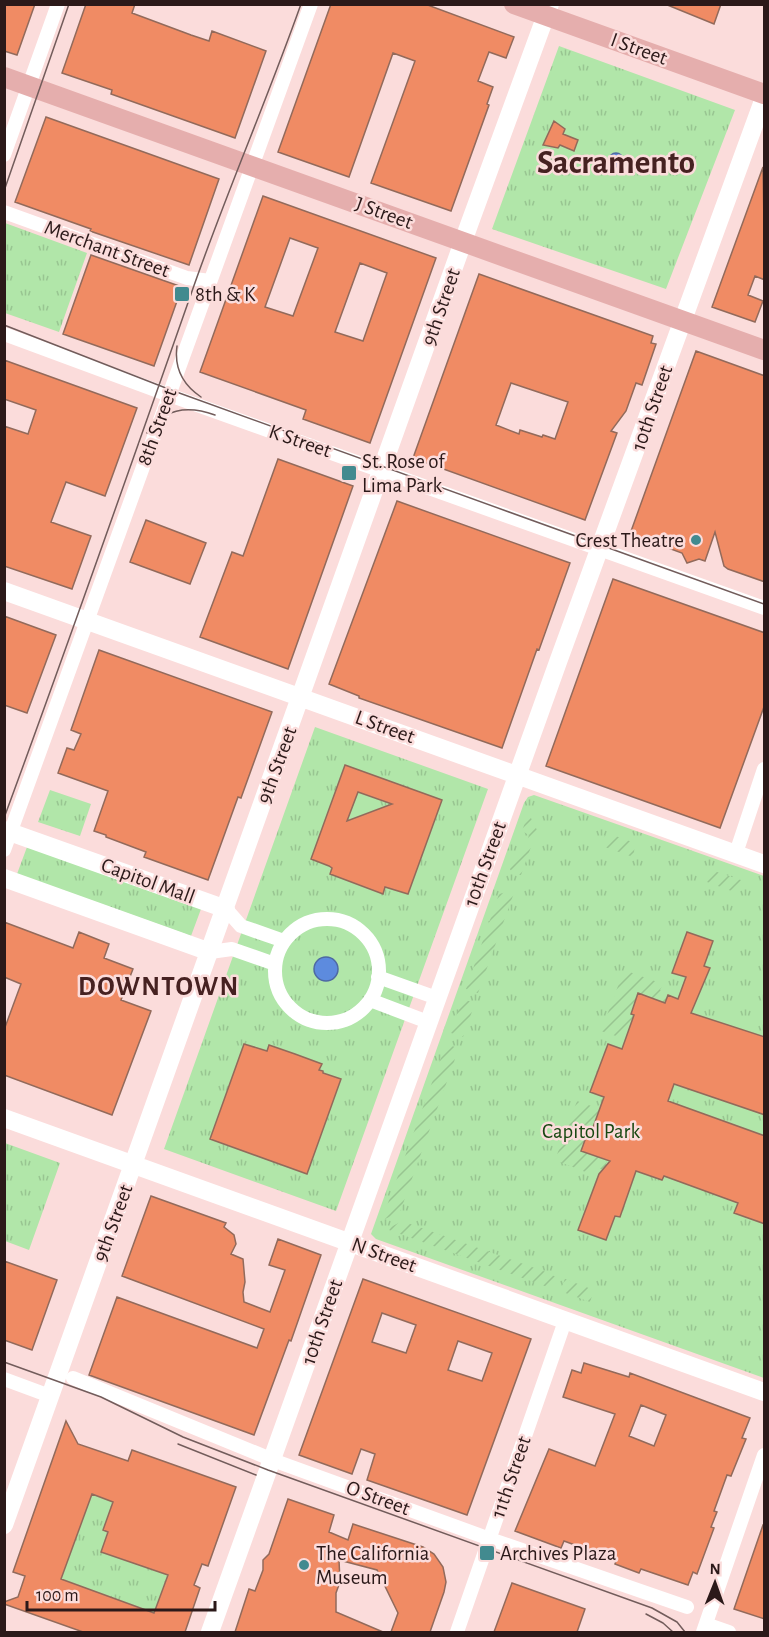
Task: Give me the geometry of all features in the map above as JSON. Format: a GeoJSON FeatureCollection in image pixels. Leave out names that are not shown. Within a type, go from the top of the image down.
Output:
{"type":"FeatureCollection","features":[{"type":"Feature","properties":{"kind":"main road","name":"I Street"},"geometry":{"type":"LineString","coordinates":[[514,4],[548,10],[765,96]]}},
{"type":"Feature","properties":{"kind":"main road","name":"J Street"},"geometry":{"type":"LineString","coordinates":[[4,76],[765,350]]}},
{"type":"Feature","properties":{"kind":"street"},"geometry":{"type":"LineString","coordinates":[[4,155],[58,4]]}},
{"type":"Feature","properties":{"kind":"street","name":"8th Street"},"geometry":{"type":"LineString","coordinates":[[4,850],[8,831],[88,621],[311,4]]}},
{"type":"Feature","properties":{"kind":"street","name":"9th Street"},"geometry":{"type":"LineString","coordinates":[[4,1525],[548,10]]}},
{"type":"Feature","properties":{"kind":"street","name":"10th Street"},"geometry":{"type":"LineString","coordinates":[[210,1632],[428,1022],[765,96]]}},
{"type":"Feature","properties":{"kind":"street","name":"Merchant Street"},"geometry":{"type":"LineString","coordinates":[[4,212],[187,278],[210,281]]}},
{"type":"Feature","properties":{"kind":"street","name":"K Street"},"geometry":{"type":"LineString","coordinates":[[4,334],[765,608]]}},
{"type":"Feature","properties":{"kind":"street","name":"L Street"},"geometry":{"type":"LineString","coordinates":[[4,591],[765,864]]}},
{"type":"Feature","properties":{"kind":"street"},"geometry":{"type":"LineString","coordinates":[[735,853],[765,769]]}},
{"type":"Feature","properties":{"kind":"street","name":"Capitol Mall"},"geometry":{"type":"LineString","coordinates":[[8,831],[226,909],[241,926],[284,941]]}},
{"type":"Feature","properties":{"kind":"street"},"geometry":{"type":"LineString","coordinates":[[4,878],[210,952],[232,949],[275,964]]}},
{"type":"Feature","properties":{"kind":"street"},"geometry":{"type":"LineString","coordinates":[[327,920],[343,922],[360,931],[371,945],[378,962],[378,977],[370,1000],[360,1011],[344,1020],[327,1023],[308,1019],[294,1011],[282,997],[276,983],[275,964],[284,941],[295,930],[309,923],[327,920]]}},
{"type":"Feature","properties":{"kind":"street"},"geometry":{"type":"LineString","coordinates":[[378,977],[437,998]]}},
{"type":"Feature","properties":{"kind":"street"},"geometry":{"type":"LineString","coordinates":[[370,1000],[428,1022]]}},
{"type":"Feature","properties":{"kind":"street","name":"N Street"},"geometry":{"type":"LineString","coordinates":[[4,1118],[765,1392]]}},
{"type":"Feature","properties":{"kind":"street","name":"11th Street"},"geometry":{"type":"LineString","coordinates":[[457,1632],[566,1321]]}},
{"type":"Feature","properties":{"kind":"street","name":"O Street"},"geometry":{"type":"LineString","coordinates":[[73,1378],[272,1460],[687,1607]]}},
{"type":"Feature","properties":{"kind":"street"},"geometry":{"type":"LineString","coordinates":[[4,1379],[50,1396]]}},
{"type":"Feature","properties":{"kind":"street"},"geometry":{"type":"LineString","coordinates":[[729,1632],[705,1628],[765,1455]]}},
{"type":"Feature","properties":{"kind":"green space"},"geometry":{"type":"Polygon","coordinates":[[[559,46],[735,110],[666,289],[492,229],[559,46]]]}},
{"type":"Feature","properties":{"kind":"green space"},"geometry":{"type":"Polygon","coordinates":[[[5,223],[87,253],[59,332],[5,313],[5,223]]]}},
{"type":"Feature","properties":{"kind":"green space"},"geometry":{"type":"Polygon","coordinates":[[[315,727],[488,789],[336,1211],[164,1149],[315,727]]]}},
{"type":"Feature","properties":{"kind":"green space"},"geometry":{"type":"Polygon","coordinates":[[[50,790],[91,804],[80,836],[38,822],[50,790]]]}},
{"type":"Feature","properties":{"kind":"green space","name":"Capitol Park"},"geometry":{"type":"Polygon","coordinates":[[[534,795],[764,876],[764,1378],[376,1239],[371,1234],[524,803],[528,797],[534,795]]]}},
{"type":"Feature","properties":{"kind":"green space"},"geometry":{"type":"Polygon","coordinates":[[[530,816],[537,830],[521,875],[513,873],[509,868],[515,853],[524,852],[529,835],[522,831],[527,817],[530,816]]]}},
{"type":"Feature","properties":{"kind":"green space"},"geometry":{"type":"Polygon","coordinates":[[[610,834],[635,843],[634,852],[638,853],[636,858],[599,845],[605,836],[610,834]]]}},
{"type":"Feature","properties":{"kind":"green space"},"geometry":{"type":"Polygon","coordinates":[[[27,847],[201,909],[191,936],[17,874],[27,847]]]}},
{"type":"Feature","properties":{"kind":"green space"},"geometry":{"type":"Polygon","coordinates":[[[711,870],[741,880],[737,893],[707,882],[711,870]]]}},
{"type":"Feature","properties":{"kind":"green space"},"geometry":{"type":"Polygon","coordinates":[[[515,890],[478,993],[466,989],[499,894],[515,890]]]}},
{"type":"Feature","properties":{"kind":"green space"},"geometry":{"type":"Polygon","coordinates":[[[624,970],[663,984],[660,990],[668,995],[665,1003],[638,993],[631,1014],[634,1015],[625,1039],[601,1031],[624,970]]]}},
{"type":"Feature","properties":{"kind":"green space"},"geometry":{"type":"Polygon","coordinates":[[[462,999],[475,1003],[463,1037],[451,1033],[462,999]]]}},
{"type":"Feature","properties":{"kind":"green space"},"geometry":{"type":"Polygon","coordinates":[[[446,1044],[458,1048],[454,1062],[400,1212],[385,1219],[384,1214],[446,1044]]]}},
{"type":"Feature","properties":{"kind":"green space"},"geometry":{"type":"Polygon","coordinates":[[[577,1101],[600,1109],[581,1151],[607,1160],[604,1170],[591,1166],[588,1173],[555,1160],[577,1101]]]}},
{"type":"Feature","properties":{"kind":"green space"},"geometry":{"type":"Polygon","coordinates":[[[5,1143],[60,1163],[29,1250],[5,1241],[5,1143]]]}},
{"type":"Feature","properties":{"kind":"green space"},"geometry":{"type":"Polygon","coordinates":[[[402,1221],[546,1272],[556,1277],[553,1289],[389,1230],[402,1221]]]}},
{"type":"Feature","properties":{"kind":"green space"},"geometry":{"type":"Polygon","coordinates":[[[565,1279],[594,1290],[590,1302],[560,1291],[565,1279]]]}},
{"type":"Feature","properties":{"kind":"green space"},"geometry":{"type":"Polygon","coordinates":[[[92,1494],[113,1502],[108,1532],[101,1552],[168,1575],[154,1613],[61,1579],[92,1494]]]}},
{"type":"Feature","properties":{"kind":"water"},"geometry":{"type":"Polygon","coordinates":[[[613,153],[619,153],[623,160],[619,167],[613,167],[609,163],[609,157],[613,153]]]}},
{"type":"Feature","properties":{"kind":"water"},"geometry":{"type":"Polygon","coordinates":[[[326,957],[334,961],[338,969],[334,977],[326,981],[318,977],[314,969],[318,961],[326,957]]]}},
{"type":"Feature","properties":{"kind":"building"},"geometry":{"type":"Polygon","coordinates":[[[4,4],[35,4],[17,55],[4,51],[4,4]]]}},
{"type":"Feature","properties":{"kind":"building"},"geometry":{"type":"Polygon","coordinates":[[[86,4],[135,4],[132,13],[191,35],[209,41],[212,31],[266,51],[235,138],[111,94],[112,90],[62,73],[86,4]]]}},
{"type":"Feature","properties":{"kind":"building"},"geometry":{"type":"Polygon","coordinates":[[[331,4],[425,4],[514,37],[506,58],[489,52],[478,81],[493,87],[487,104],[489,105],[451,211],[371,183],[415,61],[393,53],[349,177],[278,152],[331,4]]]}},
{"type":"Feature","properties":{"kind":"building"},"geometry":{"type":"Polygon","coordinates":[[[665,4],[721,4],[714,24],[665,4]]]}},
{"type":"Feature","properties":{"kind":"building"},"geometry":{"type":"Polygon","coordinates":[[[46,117],[219,179],[189,265],[15,202],[46,117]]]}},
{"type":"Feature","properties":{"kind":"building"},"geometry":{"type":"Polygon","coordinates":[[[554,121],[565,129],[563,134],[578,140],[574,151],[560,145],[558,148],[543,145],[554,121]]]}},
{"type":"Feature","properties":{"kind":"building"},"geometry":{"type":"Polygon","coordinates":[[[763,167],[765,280],[755,276],[748,295],[763,301],[755,322],[712,307],[763,167]]]}},
{"type":"Feature","properties":{"kind":"building"},"geometry":{"type":"Polygon","coordinates":[[[263,196],[436,258],[370,443],[303,419],[306,410],[200,372],[263,196]],[[290,238],[265,307],[293,316],[318,248],[290,238]],[[360,263],[335,332],[363,341],[387,273],[360,263]]]}},
{"type":"Feature","properties":{"kind":"building"},"geometry":{"type":"Polygon","coordinates":[[[91,255],[182,287],[154,366],[63,334],[91,255]]]}},
{"type":"Feature","properties":{"kind":"building"},"geometry":{"type":"Polygon","coordinates":[[[479,274],[653,336],[651,343],[656,344],[642,385],[636,383],[626,411],[611,431],[617,433],[585,520],[413,458],[479,274]],[[511,383],[496,425],[519,434],[520,430],[555,439],[568,402],[511,383]]]}},
{"type":"Feature","properties":{"kind":"building"},"geometry":{"type":"Polygon","coordinates":[[[696,351],[765,376],[765,582],[724,566],[715,532],[705,561],[699,559],[687,563],[682,553],[630,534],[696,351]]]}},
{"type":"Feature","properties":{"kind":"building"},"geometry":{"type":"Polygon","coordinates":[[[4,360],[137,408],[105,496],[66,482],[51,522],[91,536],[72,589],[4,566],[4,426],[28,434],[36,410],[4,399],[4,360]]]}},
{"type":"Feature","properties":{"kind":"building"},"geometry":{"type":"Polygon","coordinates":[[[278,459],[353,486],[288,669],[200,637],[232,552],[243,556],[278,459]]]}},
{"type":"Feature","properties":{"kind":"building"},"geometry":{"type":"Polygon","coordinates":[[[397,501],[570,563],[502,748],[359,698],[359,696],[329,684],[397,501]]]}},
{"type":"Feature","properties":{"kind":"building"},"geometry":{"type":"Polygon","coordinates":[[[146,520],[206,543],[190,584],[130,562],[146,520]]]}},
{"type":"Feature","properties":{"kind":"building"},"geometry":{"type":"Polygon","coordinates":[[[613,579],[765,633],[765,704],[720,828],[546,766],[613,579]]]}},
{"type":"Feature","properties":{"kind":"building"},"geometry":{"type":"Polygon","coordinates":[[[4,616],[56,635],[27,713],[4,705],[4,616]]]}},
{"type":"Feature","properties":{"kind":"building"},"geometry":{"type":"Polygon","coordinates":[[[99,650],[272,712],[208,880],[144,857],[146,852],[94,831],[108,791],[58,773],[67,748],[74,750],[81,734],[71,730],[99,650]]]}},
{"type":"Feature","properties":{"kind":"building"},"geometry":{"type":"Polygon","coordinates":[[[345,765],[442,800],[408,894],[385,887],[383,894],[330,874],[332,868],[311,859],[345,765]],[[358,792],[347,821],[392,804],[358,792]]]}},
{"type":"Feature","properties":{"kind":"building"},"geometry":{"type":"Polygon","coordinates":[[[4,922],[73,948],[79,932],[109,944],[104,958],[133,969],[121,1000],[151,1011],[112,1115],[4,1075],[4,1030],[21,984],[4,977],[4,922]]]}},
{"type":"Feature","properties":{"kind":"building"},"geometry":{"type":"Polygon","coordinates":[[[687,932],[713,941],[704,966],[710,968],[691,1013],[765,1037],[765,1115],[674,1084],[668,1101],[765,1136],[765,1224],[734,1213],[738,1203],[664,1176],[662,1180],[636,1171],[620,1217],[615,1216],[606,1240],[578,1230],[599,1174],[610,1161],[581,1151],[589,1129],[592,1130],[604,1097],[590,1092],[608,1044],[622,1049],[634,1015],[631,1014],[638,993],[665,1003],[668,995],[678,999],[686,977],[672,973],[687,932]]]}},
{"type":"Feature","properties":{"kind":"building"},"geometry":{"type":"Polygon","coordinates":[[[244,1044],[267,1051],[269,1045],[295,1054],[322,1064],[319,1070],[341,1079],[307,1174],[210,1139],[244,1044]]]}},
{"type":"Feature","properties":{"kind":"building"},"geometry":{"type":"Polygon","coordinates":[[[151,1196],[226,1223],[224,1227],[234,1235],[236,1244],[231,1254],[243,1259],[244,1302],[270,1312],[285,1270],[269,1265],[278,1239],[321,1255],[291,1341],[289,1340],[254,1435],[89,1375],[117,1297],[257,1348],[264,1329],[122,1276],[151,1196]]]}},
{"type":"Feature","properties":{"kind":"building"},"geometry":{"type":"Polygon","coordinates":[[[4,1261],[57,1280],[32,1350],[4,1340],[4,1261]]]}},
{"type":"Feature","properties":{"kind":"building"},"geometry":{"type":"Polygon","coordinates":[[[363,1279],[531,1339],[467,1515],[367,1480],[375,1454],[361,1449],[352,1474],[299,1455],[363,1279]],[[382,1313],[372,1342],[406,1353],[416,1325],[382,1313]],[[458,1341],[448,1370],[482,1381],[492,1353],[458,1341]]]}},
{"type":"Feature","properties":{"kind":"building"},"geometry":{"type":"Polygon","coordinates":[[[584,1363],[629,1377],[630,1373],[750,1418],[742,1438],[746,1439],[731,1476],[727,1475],[714,1511],[717,1512],[711,1527],[714,1528],[697,1574],[693,1572],[688,1585],[641,1569],[639,1573],[615,1564],[616,1560],[564,1541],[561,1548],[515,1531],[549,1449],[595,1466],[615,1414],[563,1397],[572,1370],[581,1373],[584,1363]],[[641,1405],[629,1436],[654,1446],[666,1415],[641,1405]]]}},
{"type":"Feature","properties":{"kind":"building"},"geometry":{"type":"Polygon","coordinates":[[[66,1421],[78,1444],[128,1461],[132,1450],[236,1487],[208,1566],[202,1564],[194,1585],[200,1588],[185,1632],[83,1632],[4,1604],[18,1597],[25,1576],[13,1572],[66,1421]],[[92,1494],[61,1579],[154,1613],[168,1575],[101,1552],[108,1532],[103,1530],[113,1502],[92,1494]]]}},
{"type":"Feature","properties":{"kind":"building"},"geometry":{"type":"Polygon","coordinates":[[[288,1499],[334,1515],[329,1532],[348,1540],[353,1524],[423,1547],[434,1554],[443,1567],[446,1582],[430,1632],[391,1632],[398,1613],[377,1570],[339,1560],[340,1582],[336,1593],[336,1612],[383,1632],[235,1632],[249,1589],[255,1591],[263,1570],[263,1560],[269,1554],[288,1499]]]}},
{"type":"Feature","properties":{"kind":"building"},"geometry":{"type":"Polygon","coordinates":[[[763,1525],[765,1526],[765,1619],[734,1609],[763,1525]]]}},
{"type":"Feature","properties":{"kind":"building"},"geometry":{"type":"Polygon","coordinates":[[[512,1583],[585,1609],[577,1632],[494,1632],[512,1583]]]}},
{"type":"Feature","properties":{"kind":"tram line"},"geometry":{"type":"LineString","coordinates":[[4,191],[69,4]]}},
{"type":"Feature","properties":{"kind":"tram line"},"geometry":{"type":"LineString","coordinates":[[4,818],[203,260],[301,4]]}},
{"type":"Feature","properties":{"kind":"tram line"},"geometry":{"type":"LineString","coordinates":[[4,325],[171,390],[764,604]]}},
{"type":"Feature","properties":{"kind":"tram line"},"geometry":{"type":"LineString","coordinates":[[177,346],[177,362],[181,375],[189,387],[201,397]]}},
{"type":"Feature","properties":{"kind":"tram line"},"geometry":{"type":"LineString","coordinates":[[147,433],[161,418],[177,411],[195,410],[215,415]]}},
{"type":"Feature","properties":{"kind":"tram line"},"geometry":{"type":"LineString","coordinates":[[4,1362],[101,1397],[183,1437],[268,1470],[652,1608],[677,1622],[685,1632]]}},
{"type":"Feature","properties":{"kind":"tram line"},"geometry":{"type":"LineString","coordinates":[[178,1444],[256,1475]]}},
{"type":"Feature","properties":{"kind":"tram line"},"geometry":{"type":"LineString","coordinates":[[646,1614],[663,1623],[673,1632]]}},
{"type":"Feature","properties":{"kind":"place","name":"8th & K"},"geometry":{"type":"Point","coordinates":[182,294]}},
{"type":"Feature","properties":{"kind":"place","name":"St. Rose of Lima Park"},"geometry":{"type":"Point","coordinates":[349,473]}},
{"type":"Feature","properties":{"kind":"place","name":"Crest Theatre"},"geometry":{"type":"Point","coordinates":[696,540]}},
{"type":"Feature","properties":{"kind":"place","name":"Archives Plaza"},"geometry":{"type":"Point","coordinates":[487,1553]}},
{"type":"Feature","properties":{"kind":"place","name":"The California Museum"},"geometry":{"type":"Point","coordinates":[304,1565]}},
{"type":"Feature","properties":{"kind":"district","name":"Sacramento"},"geometry":{"type":"Point","coordinates":[616,163]}},
{"type":"Feature","properties":{"kind":"district","name":"DOWNTOWN"},"geometry":{"type":"Point","coordinates":[159,986]}}]}
